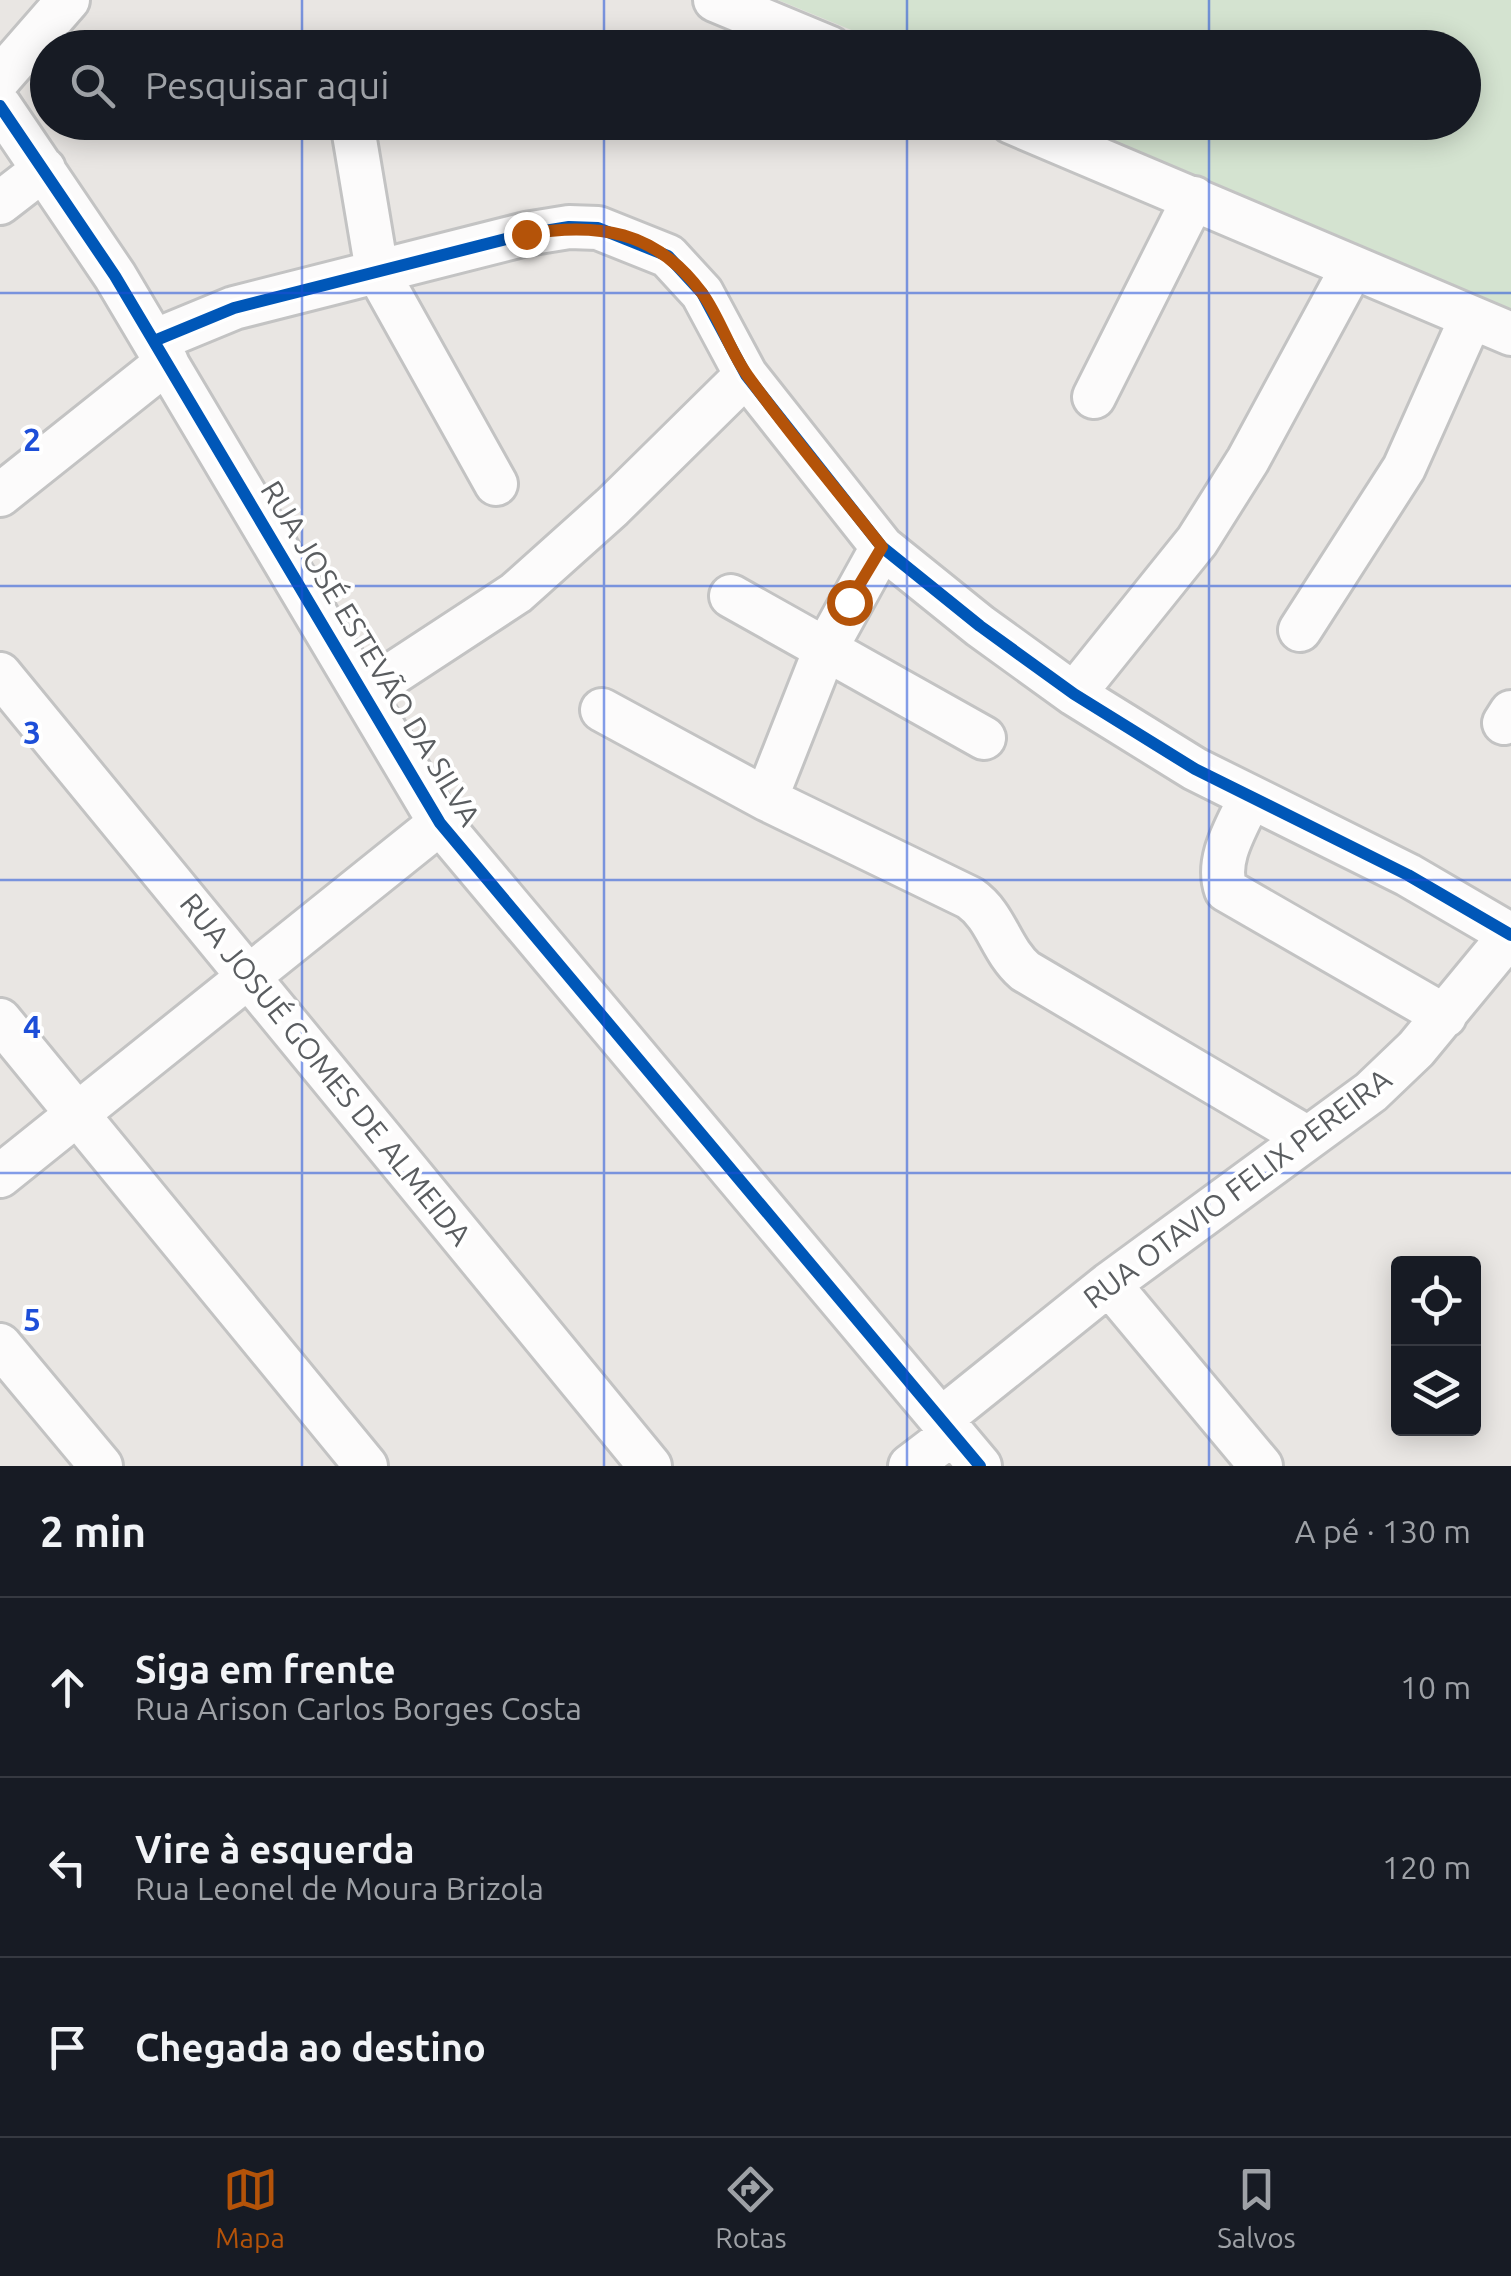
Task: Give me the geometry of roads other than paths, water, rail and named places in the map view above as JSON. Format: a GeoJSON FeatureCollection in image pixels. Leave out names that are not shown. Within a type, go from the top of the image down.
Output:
{"type":"FeatureCollection","features":[{"type":"Feature","properties":{"kind":"street"},"geometry":{"type":"LineString","coordinates":[[42,30],[68,0]]}},
{"type":"Feature","properties":{"kind":"street"},"geometry":{"type":"LineString","coordinates":[[715,0],[787,30]]}},
{"type":"Feature","properties":{"kind":"street"},"geometry":{"type":"LineString","coordinates":[[0,78],[30,44]]}},
{"type":"Feature","properties":{"kind":"street","name":"RUA JOSÉ ESTEVÃO DA SILVA"},"geometry":{"type":"LineString","coordinates":[[0,106],[161,352],[440,823],[980,1466]]}},
{"type":"Feature","properties":{"kind":"street"},"geometry":{"type":"LineString","coordinates":[[355,140],[377,270],[496,484]]}},
{"type":"Feature","properties":{"kind":"street"},"geometry":{"type":"LineString","coordinates":[[1054,140],[1511,334]]}},
{"type":"Feature","properties":{"kind":"street"},"geometry":{"type":"LineString","coordinates":[[0,203],[44,169]]}},
{"type":"Feature","properties":{"kind":"street"},"geometry":{"type":"LineString","coordinates":[[1094,397],[1194,198]]}},
{"type":"Feature","properties":{"kind":"street"},"geometry":{"type":"LineString","coordinates":[[0,496],[161,352],[234,308],[526,234],[570,227],[598,228],[634,239],[668,256],[702,292],[746,375],[882,547],[1074,694],[1250,798],[1408,875],[1511,935]]}},
{"type":"Feature","properties":{"kind":"street"},"geometry":{"type":"LineString","coordinates":[[1074,694],[1196,541],[1248,460],[1352,268]]}},
{"type":"Feature","properties":{"kind":"street"},"geometry":{"type":"LineString","coordinates":[[1300,630],[1404,468],[1471,318]]}},
{"type":"Feature","properties":{"kind":"street"},"geometry":{"type":"LineString","coordinates":[[364,692],[516,593],[612,507],[746,375]]}},
{"type":"Feature","properties":{"kind":"street"},"geometry":{"type":"LineString","coordinates":[[766,799],[824,652],[882,547]]}},
{"type":"Feature","properties":{"kind":"street"},"geometry":{"type":"LineString","coordinates":[[730,596],[824,652],[984,738]]}},
{"type":"Feature","properties":{"kind":"street","name":"RUA JOSUÉ GOMES DE ALMEIDA"},"geometry":{"type":"LineString","coordinates":[[0,674],[650,1466]]}},
{"type":"Feature","properties":{"kind":"street"},"geometry":{"type":"LineString","coordinates":[[602,710],[766,799],[970,898],[991,916],[1011,958],[1025,971],[1308,1138]]}},
{"type":"Feature","properties":{"kind":"street"},"geometry":{"type":"LineString","coordinates":[[1250,798],[1225,854],[1222,878],[1226,890],[1238,901],[1446,1016]]}},
{"type":"Feature","properties":{"kind":"street"},"geometry":{"type":"LineString","coordinates":[[0,1176],[440,823]]}},
{"type":"Feature","properties":{"kind":"street","name":"RUA OTAVIO FELIX PEREIRA"},"geometry":{"type":"LineString","coordinates":[[910,1466],[946,1426],[1109,1284],[1371,1092],[1446,1016],[1511,935]]}},
{"type":"Feature","properties":{"kind":"street"},"geometry":{"type":"LineString","coordinates":[[0,1020],[366,1466]]}},
{"type":"Feature","properties":{"kind":"street"},"geometry":{"type":"LineString","coordinates":[[1109,1284],[1260,1466]]}},
{"type":"Feature","properties":{"kind":"street"},"geometry":{"type":"LineString","coordinates":[[2,1353],[101,1466]]}}]}
